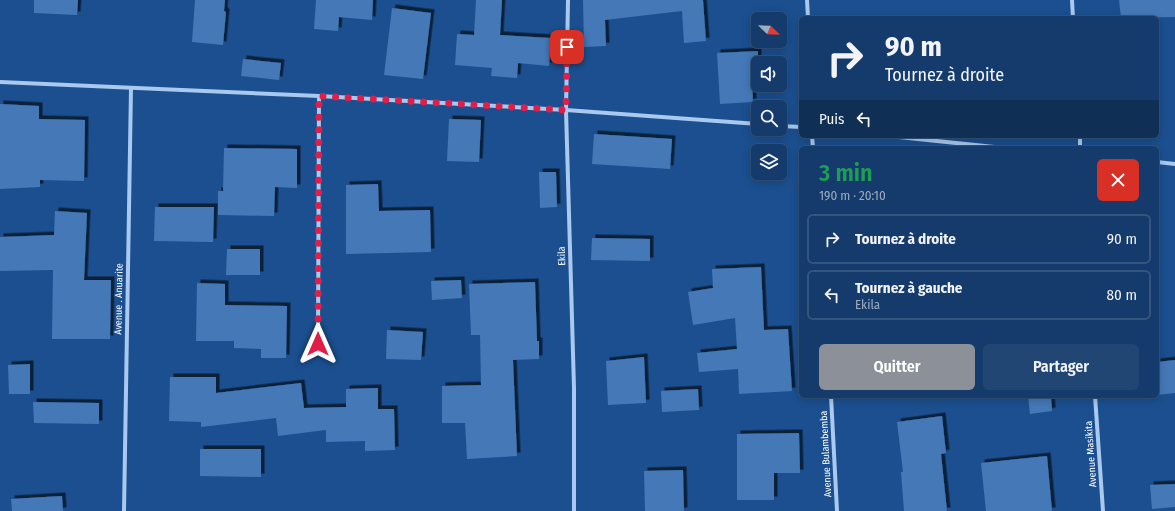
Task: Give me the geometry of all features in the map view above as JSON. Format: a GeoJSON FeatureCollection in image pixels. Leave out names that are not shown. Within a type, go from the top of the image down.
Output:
{"type":"FeatureCollection","features":[{"type":"Feature","properties":{"kind":"street","name":"Ekila"},"geometry":{"type":"LineString","coordinates":[[568,0],[566,110],[574,388],[574,511]]}},
{"type":"Feature","properties":{"kind":"street"},"geometry":{"type":"LineString","coordinates":[[807,0],[808,16]]}},
{"type":"Feature","properties":{"kind":"street"},"geometry":{"type":"LineString","coordinates":[[1072,0],[1073,16]]}},
{"type":"Feature","properties":{"kind":"street"},"geometry":{"type":"LineString","coordinates":[[0,82],[319,96],[566,110],[751,123]]}},
{"type":"Feature","properties":{"kind":"street","name":"Avenue . Anuarite"},"geometry":{"type":"LineString","coordinates":[[124,511],[131,88]]}},
{"type":"Feature","properties":{"kind":"street"},"geometry":{"type":"LineString","coordinates":[[318,344],[319,96]]}},
{"type":"Feature","properties":{"kind":"street"},"geometry":{"type":"LineString","coordinates":[[787,126],[799,127]]}},
{"type":"Feature","properties":{"kind":"street"},"geometry":{"type":"LineString","coordinates":[[908,138],[985,146]]}},
{"type":"Feature","properties":{"kind":"street"},"geometry":{"type":"LineString","coordinates":[[1159,162],[1175,164]]}},
{"type":"Feature","properties":{"kind":"street","name":"Avenue Bulambemba"},"geometry":{"type":"LineString","coordinates":[[831,398],[837,511]]}},
{"type":"Feature","properties":{"kind":"street","name":"Avenue Masikita"},"geometry":{"type":"LineString","coordinates":[[1095,398],[1102,511]]}},
{"type":"Feature","properties":{"kind":"building"},"geometry":{"type":"Polygon","coordinates":[[[34,0],[78,0],[77,15],[34,13],[34,0]]]}},
{"type":"Feature","properties":{"kind":"building"},"geometry":{"type":"Polygon","coordinates":[[[195,0],[225,0],[224,11],[226,12],[223,45],[192,42],[195,0]]]}},
{"type":"Feature","properties":{"kind":"building"},"geometry":{"type":"Polygon","coordinates":[[[316,0],[373,0],[372,20],[339,17],[338,31],[314,29],[316,0]]]}},
{"type":"Feature","properties":{"kind":"building"},"geometry":{"type":"Polygon","coordinates":[[[476,0],[502,0],[500,35],[551,38],[549,66],[518,63],[517,78],[491,76],[492,68],[455,65],[457,34],[474,35],[476,0]]]}},
{"type":"Feature","properties":{"kind":"building"},"geometry":{"type":"Polygon","coordinates":[[[583,0],[703,0],[706,41],[684,43],[682,11],[605,20],[606,46],[584,47],[583,0]]]}},
{"type":"Feature","properties":{"kind":"building"},"geometry":{"type":"Polygon","coordinates":[[[1119,0],[1175,0],[1175,17],[1121,16],[1119,0]]]}},
{"type":"Feature","properties":{"kind":"building"},"geometry":{"type":"Polygon","coordinates":[[[392,8],[431,13],[423,79],[384,75],[392,8]]]}},
{"type":"Feature","properties":{"kind":"building"},"geometry":{"type":"Polygon","coordinates":[[[758,51],[758,56],[751,56],[751,92],[753,92],[753,100],[751,100],[751,102],[720,104],[717,53],[758,51]]]}},
{"type":"Feature","properties":{"kind":"building"},"geometry":{"type":"Polygon","coordinates":[[[243,59],[281,63],[279,80],[241,76],[243,59]]]}},
{"type":"Feature","properties":{"kind":"building"},"geometry":{"type":"Polygon","coordinates":[[[0,104],[39,106],[39,119],[85,120],[84,181],[40,180],[40,187],[0,189],[0,104]]]}},
{"type":"Feature","properties":{"kind":"building"},"geometry":{"type":"Polygon","coordinates":[[[449,119],[481,120],[479,162],[447,161],[449,119]]]}},
{"type":"Feature","properties":{"kind":"building"},"geometry":{"type":"Polygon","coordinates":[[[594,134],[672,139],[670,169],[592,164],[594,134]]]}},
{"type":"Feature","properties":{"kind":"building"},"geometry":{"type":"Polygon","coordinates":[[[224,148],[297,149],[297,188],[275,187],[274,216],[218,215],[218,191],[223,191],[224,148]]]}},
{"type":"Feature","properties":{"kind":"building"},"geometry":{"type":"Polygon","coordinates":[[[539,172],[556,172],[557,207],[540,208],[539,172]]]}},
{"type":"Feature","properties":{"kind":"building"},"geometry":{"type":"Polygon","coordinates":[[[378,184],[379,211],[430,210],[431,252],[346,254],[346,185],[378,184]]]}},
{"type":"Feature","properties":{"kind":"building"},"geometry":{"type":"Polygon","coordinates":[[[155,207],[214,207],[213,242],[154,241],[155,207]]]}},
{"type":"Feature","properties":{"kind":"building"},"geometry":{"type":"Polygon","coordinates":[[[55,211],[87,213],[84,280],[111,280],[110,339],[52,339],[53,270],[0,271],[0,237],[54,235],[55,211]]]}},
{"type":"Feature","properties":{"kind":"building"},"geometry":{"type":"Polygon","coordinates":[[[592,238],[650,239],[650,261],[591,260],[592,238]]]}},
{"type":"Feature","properties":{"kind":"building"},"geometry":{"type":"Polygon","coordinates":[[[227,249],[260,249],[260,275],[226,275],[227,249]]]}},
{"type":"Feature","properties":{"kind":"building"},"geometry":{"type":"Polygon","coordinates":[[[761,267],[764,330],[788,329],[792,391],[739,394],[738,369],[699,372],[697,353],[737,349],[735,318],[693,325],[688,292],[713,288],[712,269],[761,267]]]}},
{"type":"Feature","properties":{"kind":"building"},"geometry":{"type":"Polygon","coordinates":[[[461,280],[462,298],[432,300],[431,281],[461,280]]]}},
{"type":"Feature","properties":{"kind":"building"},"geometry":{"type":"Polygon","coordinates":[[[535,282],[539,359],[513,360],[517,456],[467,459],[465,423],[442,423],[442,386],[481,385],[480,335],[471,335],[469,284],[535,282]]]}},
{"type":"Feature","properties":{"kind":"building"},"geometry":{"type":"Polygon","coordinates":[[[197,283],[225,284],[225,305],[287,306],[286,358],[261,358],[261,349],[234,348],[234,341],[196,341],[197,283]]]}},
{"type":"Feature","properties":{"kind":"building"},"geometry":{"type":"Polygon","coordinates":[[[387,330],[423,332],[421,360],[386,359],[387,330]]]}},
{"type":"Feature","properties":{"kind":"building"},"geometry":{"type":"Polygon","coordinates":[[[644,357],[646,403],[608,405],[606,361],[644,357]]]}},
{"type":"Feature","properties":{"kind":"building"},"geometry":{"type":"Polygon","coordinates":[[[1175,360],[1175,393],[1159,395],[1159,362],[1175,360]]]}},
{"type":"Feature","properties":{"kind":"building"},"geometry":{"type":"Polygon","coordinates":[[[30,364],[30,394],[9,394],[8,365],[30,364]]]}},
{"type":"Feature","properties":{"kind":"building"},"geometry":{"type":"Polygon","coordinates":[[[170,377],[216,377],[216,393],[301,383],[304,408],[346,407],[346,389],[378,388],[378,409],[394,409],[395,450],[365,451],[365,441],[326,442],[326,430],[278,436],[276,418],[201,427],[201,422],[169,421],[170,377]]]}},
{"type":"Feature","properties":{"kind":"building"},"geometry":{"type":"Polygon","coordinates":[[[698,389],[699,410],[662,412],[661,391],[698,389]]]}},
{"type":"Feature","properties":{"kind":"building"},"geometry":{"type":"Polygon","coordinates":[[[1028,398],[1051,398],[1052,411],[1030,414],[1028,398]]]}},
{"type":"Feature","properties":{"kind":"building"},"geometry":{"type":"Polygon","coordinates":[[[33,402],[99,403],[99,424],[34,423],[33,402]]]}},
{"type":"Feature","properties":{"kind":"building"},"geometry":{"type":"Polygon","coordinates":[[[942,416],[946,453],[941,454],[947,511],[904,511],[901,472],[903,472],[897,422],[942,416]]]}},
{"type":"Feature","properties":{"kind":"building"},"geometry":{"type":"Polygon","coordinates":[[[799,433],[800,473],[774,473],[774,500],[737,500],[737,434],[799,433]]]}},
{"type":"Feature","properties":{"kind":"building"},"geometry":{"type":"Polygon","coordinates":[[[200,449],[261,449],[261,477],[200,476],[200,449]]]}},
{"type":"Feature","properties":{"kind":"building"},"geometry":{"type":"Polygon","coordinates":[[[1047,456],[1052,511],[986,511],[981,463],[1047,456]]]}},
{"type":"Feature","properties":{"kind":"building"},"geometry":{"type":"Polygon","coordinates":[[[683,470],[684,511],[645,511],[644,471],[683,470]]]}},
{"type":"Feature","properties":{"kind":"building"},"geometry":{"type":"Polygon","coordinates":[[[1175,484],[1175,507],[1152,509],[1150,485],[1175,484]]]}},
{"type":"Feature","properties":{"kind":"building"},"geometry":{"type":"Polygon","coordinates":[[[62,496],[63,511],[12,511],[11,499],[62,496]]]}},
{"type":"Feature","properties":{"kind":"route"},"geometry":{"type":"LineString","coordinates":[[318,344],[319,96],[566,110],[567,47]]}}]}
